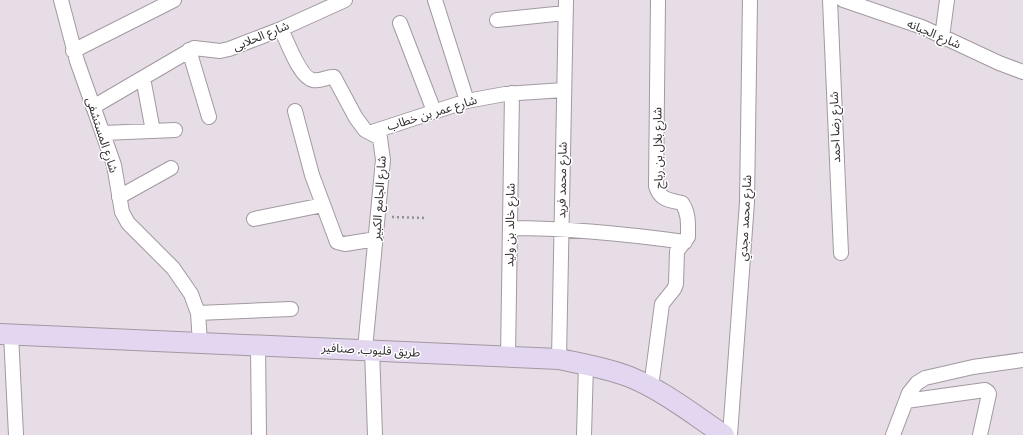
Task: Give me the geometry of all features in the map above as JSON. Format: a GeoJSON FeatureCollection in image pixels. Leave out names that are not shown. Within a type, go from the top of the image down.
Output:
{"type":"FeatureCollection","features":[{"type":"Feature","properties":{"kind":"street","name":"شارع المستشفى"},"geometry":{"type":"LineString","coordinates":[[61,0],[73,51],[114,165],[118,197],[122,212],[128,223],[173,268],[191,294],[198,313],[200,343]]}},
{"type":"Feature","properties":{"kind":"street"},"geometry":{"type":"LineString","coordinates":[[73,51],[174,0]]}},
{"type":"Feature","properties":{"kind":"street","name":"شارع الحلابى"},"geometry":{"type":"LineString","coordinates":[[93,107],[189,50],[201,48],[220,51],[229,50],[281,29],[345,0]]}},
{"type":"Feature","properties":{"kind":"street"},"geometry":{"type":"LineString","coordinates":[[435,0],[466,101]]}},
{"type":"Feature","properties":{"kind":"street","name":"شارع بلال بن رباح"},"geometry":{"type":"LineString","coordinates":[[651,388],[662,304],[674,289],[676,284],[677,251],[688,237],[688,214],[686,208],[682,203],[663,199],[658,195],[656,186],[658,0]]}},
{"type":"Feature","properties":{"kind":"street","name":"شارع محمد مجدي"},"geometry":{"type":"LineString","coordinates":[[730,435],[747,202],[750,0]]}},
{"type":"Feature","properties":{"kind":"street","name":"شارع رضا احمد"},"geometry":{"type":"LineString","coordinates":[[830,0],[841,253]]}},
{"type":"Feature","properties":{"kind":"street","name":"شارع الجبانه"},"geometry":{"type":"LineString","coordinates":[[843,0],[922,27],[999,63],[1023,72]]}},
{"type":"Feature","properties":{"kind":"street"},"geometry":{"type":"LineString","coordinates":[[942,37],[947,0]]}},
{"type":"Feature","properties":{"kind":"street"},"geometry":{"type":"LineString","coordinates":[[497,20],[565,7]]}},
{"type":"Feature","properties":{"kind":"street","name":"شارع محمد فريد"},"geometry":{"type":"LineString","coordinates":[[558,359],[565,7]]}},
{"type":"Feature","properties":{"kind":"street"},"geometry":{"type":"LineString","coordinates":[[400,23],[434,111]]}},
{"type":"Feature","properties":{"kind":"street","name":"شارع الجامع الكبير"},"geometry":{"type":"LineString","coordinates":[[281,29],[304,76],[311,80],[318,81],[331,77],[337,79],[356,118],[365,130],[372,132],[380,138],[383,160],[369,350],[375,435]]}},
{"type":"Feature","properties":{"kind":"street"},"geometry":{"type":"LineString","coordinates":[[189,50],[209,117]]}},
{"type":"Feature","properties":{"kind":"street"},"geometry":{"type":"LineString","coordinates":[[142,78],[153,131]]}},
{"type":"Feature","properties":{"kind":"street","name":"شارع عمر بن خطاب"},"geometry":{"type":"LineString","coordinates":[[372,132],[466,101],[512,93],[564,90]]}},
{"type":"Feature","properties":{"kind":"street","name":"شارع خالد بن وليد"},"geometry":{"type":"LineString","coordinates":[[508,356],[512,93]]}},
{"type":"Feature","properties":{"kind":"street"},"geometry":{"type":"LineString","coordinates":[[295,111],[301,139],[323,204],[338,242],[345,244],[376,239]]}},
{"type":"Feature","properties":{"kind":"street"},"geometry":{"type":"LineString","coordinates":[[103,132],[175,130]]}},
{"type":"Feature","properties":{"kind":"street"},"geometry":{"type":"LineString","coordinates":[[118,197],[171,168]]}},
{"type":"Feature","properties":{"kind":"street"},"geometry":{"type":"LineString","coordinates":[[254,219],[323,204]]}},
{"type":"Feature","properties":{"kind":"street"},"geometry":{"type":"LineString","coordinates":[[510,228],[561,228],[626,234],[685,242]]}},
{"type":"Feature","properties":{"kind":"street"},"geometry":{"type":"LineString","coordinates":[[198,313],[290,309]]}},
{"type":"Feature","properties":{"kind":"street"},"geometry":{"type":"LineString","coordinates":[[6,334],[16,435]]}},
{"type":"Feature","properties":{"kind":"street","name":"طريق قليوب, صنافير"},"geometry":{"type":"LineString","coordinates":[[6,334],[558,359],[600,367],[631,378],[651,388],[724,435]]}},
{"type":"Feature","properties":{"kind":"street"},"geometry":{"type":"LineString","coordinates":[[258,345],[259,435]]}},
{"type":"Feature","properties":{"kind":"street"},"geometry":{"type":"LineString","coordinates":[[893,435],[909,392],[917,383],[925,378],[973,367],[1023,360]]}},
{"type":"Feature","properties":{"kind":"street"},"geometry":{"type":"LineString","coordinates":[[584,435],[586,364]]}},
{"type":"Feature","properties":{"kind":"street"},"geometry":{"type":"LineString","coordinates":[[906,401],[985,390],[989,394],[980,435]]}},
{"type":"Feature","properties":{"kind":"path"},"geometry":{"type":"LineString","coordinates":[[378,217],[427,218]]}}]}
